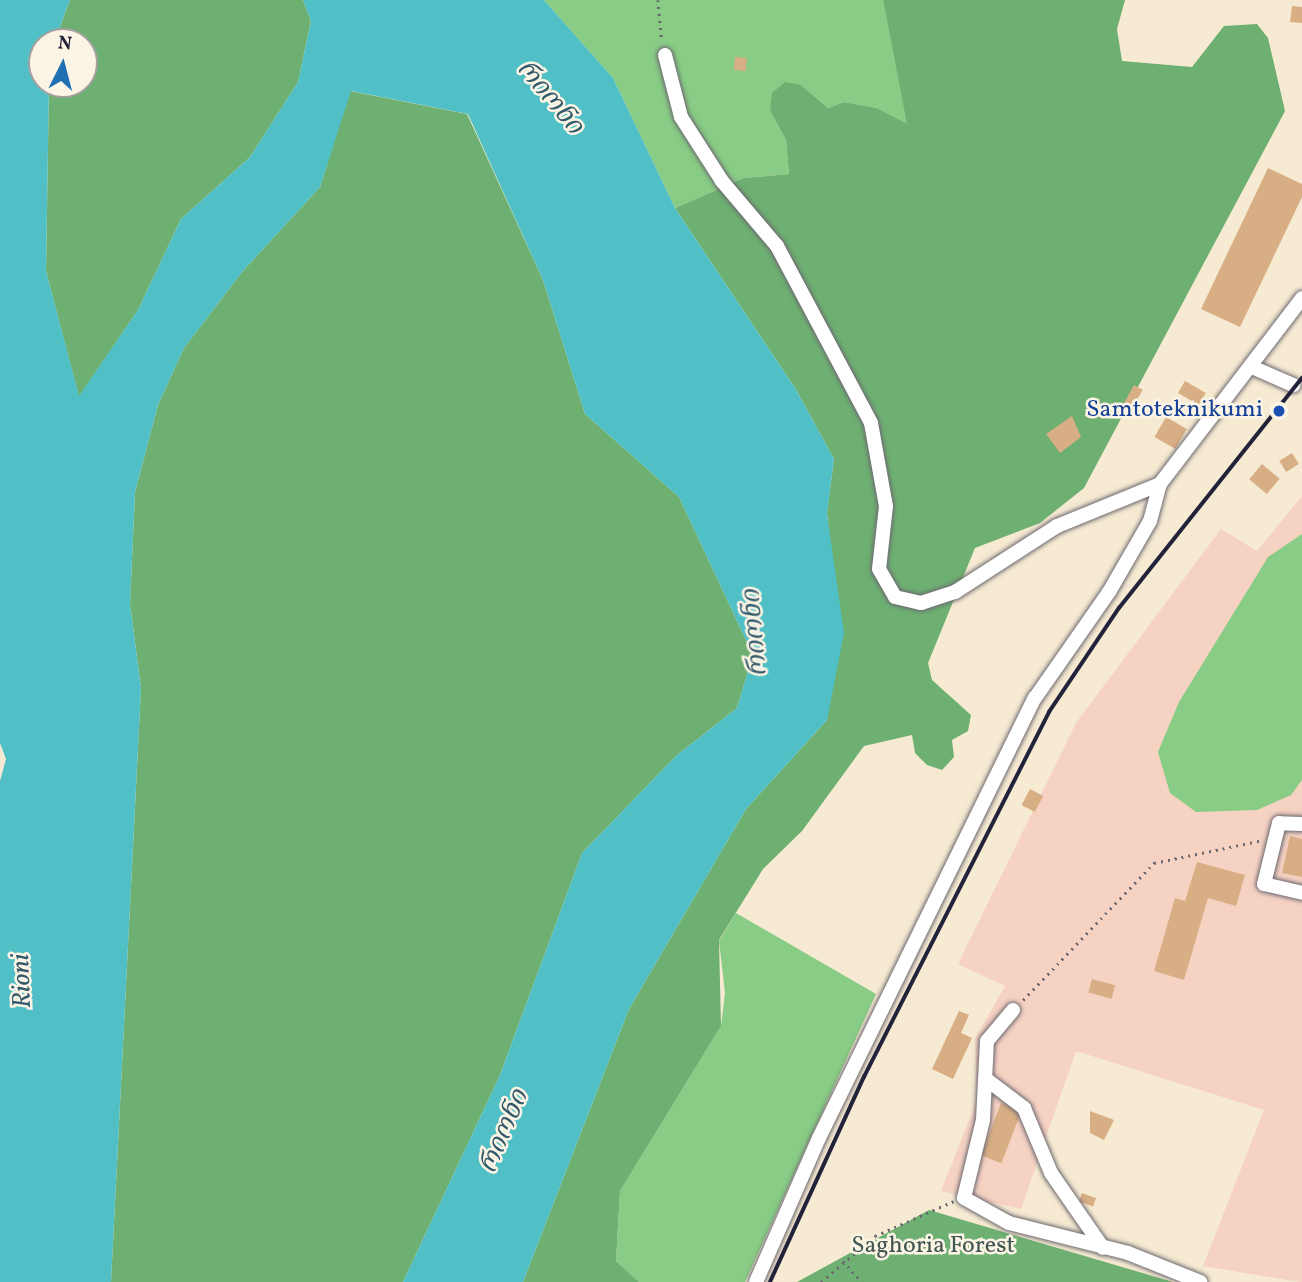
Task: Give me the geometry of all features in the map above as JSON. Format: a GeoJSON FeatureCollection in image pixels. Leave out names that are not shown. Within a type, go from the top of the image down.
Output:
{"type":"FeatureCollection","features":[{"type":"Feature","properties":{"kind":"street"},"geometry":{"type":"LineString","coordinates":[[665,55],[681,117],[722,181],[777,246],[871,423],[886,506],[879,569],[895,597],[921,603],[955,592],[1057,526],[1160,484]]}},
{"type":"Feature","properties":{"kind":"street"},"geometry":{"type":"LineString","coordinates":[[756,1282],[990,785],[1035,698],[1150,521],[1160,484],[1254,368],[1302,298]]}},
{"type":"Feature","properties":{"kind":"street"},"geometry":{"type":"LineString","coordinates":[[1254,368],[1298,387]]}},
{"type":"Feature","properties":{"kind":"street"},"geometry":{"type":"LineString","coordinates":[[1302,824],[1279,823],[1264,884],[1302,893]]}},
{"type":"Feature","properties":{"kind":"street"},"geometry":{"type":"LineString","coordinates":[[1013,1010],[986,1041],[986,1079],[964,1198],[1009,1223],[1103,1248],[1200,1282]]}},
{"type":"Feature","properties":{"kind":"street"},"geometry":{"type":"LineString","coordinates":[[986,1079],[1024,1108],[1051,1173],[1103,1248]]}},
{"type":"Feature","properties":{"kind":"path"},"geometry":{"type":"LineString","coordinates":[[658,0],[665,55]]}},
{"type":"Feature","properties":{"kind":"path"},"geometry":{"type":"LineString","coordinates":[[1013,1010],[1154,863],[1276,836]]}},
{"type":"Feature","properties":{"kind":"path"},"geometry":{"type":"LineString","coordinates":[[821,1282],[843,1260],[914,1215],[964,1198]]}},
{"type":"Feature","properties":{"kind":"path"},"geometry":{"type":"LineString","coordinates":[[843,1260],[862,1282]]}},
{"type":"Feature","properties":{"kind":"shaded area"},"geometry":{"type":"Polygon","coordinates":[[[1302,496],[1300,1282],[1203,1266],[1264,1110],[1076,1051],[1021,1209],[941,1191],[977,1100],[975,1039],[1005,986],[958,964],[1076,723],[1221,529],[1257,551],[1302,496]]]}},
{"type":"Feature","properties":{"kind":"green space"},"geometry":{"type":"Polygon","coordinates":[[[70,0],[303,0],[311,21],[298,82],[250,157],[181,219],[138,310],[79,397],[46,271],[49,98],[98,98],[98,28],[59,28],[70,0]]]}},
{"type":"Feature","properties":{"kind":"green space"},"geometry":{"type":"Polygon","coordinates":[[[544,0],[883,0],[908,125],[877,108],[844,102],[828,108],[801,85],[770,109],[786,140],[789,174],[744,178],[675,208],[613,78],[544,0]]]}},
{"type":"Feature","properties":{"kind":"green space"},"geometry":{"type":"Polygon","coordinates":[[[883,0],[1125,0],[1117,29],[1122,61],[1192,67],[1224,26],[1257,24],[1268,38],[1285,111],[1084,488],[1040,523],[975,548],[928,663],[932,680],[971,715],[968,731],[952,740],[954,757],[942,770],[927,765],[915,753],[912,735],[864,746],[802,831],[763,869],[719,940],[721,1026],[620,1191],[616,1261],[639,1282],[523,1282],[629,1009],[746,809],[827,720],[833,567],[827,513],[834,459],[795,388],[675,208],[744,178],[789,174],[786,140],[770,110],[772,93],[785,82],[801,85],[828,108],[844,102],[877,108],[907,124],[883,0]]]}},
{"type":"Feature","properties":{"kind":"green space"},"geometry":{"type":"Polygon","coordinates":[[[350,91],[467,114],[543,280],[585,414],[679,497],[753,655],[737,708],[676,756],[582,853],[500,1075],[403,1282],[111,1282],[141,688],[130,604],[135,492],[158,405],[184,348],[242,272],[320,187],[350,91]]]}},
{"type":"Feature","properties":{"kind":"green space"},"geometry":{"type":"Polygon","coordinates":[[[1302,534],[1302,780],[1291,795],[1257,810],[1196,812],[1170,793],[1158,752],[1179,702],[1268,557],[1302,534]]]}},
{"type":"Feature","properties":{"kind":"green space"},"geometry":{"type":"Polygon","coordinates":[[[736,913],[876,994],[745,1282],[639,1282],[616,1261],[620,1191],[721,1026],[725,993],[719,941],[736,913]]]}},
{"type":"Feature","properties":{"kind":"green space","name":"Saghoria Forest"},"geometry":{"type":"Polygon","coordinates":[[[929,1210],[1173,1282],[797,1282],[929,1210]]]}},
{"type":"Feature","properties":{"kind":"water"},"geometry":{"type":"Polygon","coordinates":[[[0,0],[70,0],[59,28],[28,28],[28,98],[49,98],[46,271],[79,396],[138,310],[181,219],[250,157],[298,82],[311,21],[303,0],[544,0],[613,78],[675,208],[795,388],[834,459],[827,514],[844,633],[827,720],[746,809],[629,1009],[523,1282],[403,1282],[500,1075],[582,853],[676,756],[737,708],[753,655],[679,497],[585,414],[543,280],[468,114],[351,91],[320,187],[242,272],[184,348],[158,405],[135,492],[130,604],[141,688],[111,1282],[0,1282],[0,781],[6,759],[0,743],[0,0]]]}},
{"type":"Feature","properties":{"kind":"building"},"geometry":{"type":"Polygon","coordinates":[[[1292,6],[1302,7],[1302,23],[1290,22],[1292,6]]]}},
{"type":"Feature","properties":{"kind":"building"},"geometry":{"type":"Polygon","coordinates":[[[735,57],[747,58],[746,71],[734,70],[735,57]]]}},
{"type":"Feature","properties":{"kind":"building"},"geometry":{"type":"Polygon","coordinates":[[[1268,168],[1302,184],[1302,197],[1240,327],[1201,309],[1268,168]]]}},
{"type":"Feature","properties":{"kind":"building"},"geometry":{"type":"Polygon","coordinates":[[[1185,381],[1206,393],[1199,405],[1178,393],[1185,381]]]}},
{"type":"Feature","properties":{"kind":"building"},"geometry":{"type":"Polygon","coordinates":[[[1134,385],[1143,390],[1128,416],[1119,411],[1134,385]]]}},
{"type":"Feature","properties":{"kind":"building"},"geometry":{"type":"Polygon","coordinates":[[[1072,416],[1081,437],[1060,453],[1046,434],[1072,416]]]}},
{"type":"Feature","properties":{"kind":"building"},"geometry":{"type":"Polygon","coordinates":[[[1166,417],[1187,429],[1175,449],[1154,437],[1166,417]]]}},
{"type":"Feature","properties":{"kind":"building"},"geometry":{"type":"Polygon","coordinates":[[[1292,453],[1299,464],[1286,472],[1279,461],[1292,453]]]}},
{"type":"Feature","properties":{"kind":"building"},"geometry":{"type":"Polygon","coordinates":[[[1262,464],[1280,479],[1267,494],[1249,479],[1262,464]]]}},
{"type":"Feature","properties":{"kind":"building"},"geometry":{"type":"Polygon","coordinates":[[[1030,789],[1043,796],[1035,812],[1022,805],[1030,789]]]}},
{"type":"Feature","properties":{"kind":"building"},"geometry":{"type":"Polygon","coordinates":[[[1290,836],[1302,839],[1302,877],[1282,873],[1290,836]]]}},
{"type":"Feature","properties":{"kind":"building"},"geometry":{"type":"Polygon","coordinates":[[[1197,862],[1245,875],[1236,906],[1208,898],[1184,980],[1154,971],[1175,898],[1185,901],[1197,862]]]}},
{"type":"Feature","properties":{"kind":"building"},"geometry":{"type":"Polygon","coordinates":[[[1092,979],[1115,985],[1112,999],[1088,993],[1092,979]]]}},
{"type":"Feature","properties":{"kind":"building"},"geometry":{"type":"Polygon","coordinates":[[[959,1011],[969,1015],[961,1033],[972,1038],[953,1079],[932,1069],[959,1011]]]}},
{"type":"Feature","properties":{"kind":"building"},"geometry":{"type":"Polygon","coordinates":[[[1001,1103],[1022,1111],[1001,1163],[981,1155],[1001,1103]]]}},
{"type":"Feature","properties":{"kind":"building"},"geometry":{"type":"Polygon","coordinates":[[[1090,1111],[1114,1120],[1104,1140],[1090,1133],[1090,1111]]]}},
{"type":"Feature","properties":{"kind":"building"},"geometry":{"type":"Polygon","coordinates":[[[1082,1193],[1096,1198],[1093,1207],[1079,1201],[1082,1193]]]}},
{"type":"Feature","properties":{"kind":"railway"},"geometry":{"type":"LineString","coordinates":[[770,1282],[864,1077],[1049,712],[1119,608],[1302,378]]}},
{"type":"Feature","properties":{"kind":"place","name":"Samtoteknikumi"},"geometry":{"type":"Point","coordinates":[1279,411]}},
{"type":"Feature","properties":{"kind":"water label","name":"რიონი"},"geometry":{"type":"Point","coordinates":[549,98]}},
{"type":"Feature","properties":{"kind":"water label","name":"რიონი"},"geometry":{"type":"Point","coordinates":[756,633]}},
{"type":"Feature","properties":{"kind":"water label","name":"Rioni"},"geometry":{"type":"Point","coordinates":[23,981]}},
{"type":"Feature","properties":{"kind":"water label","name":"რიონი"},"geometry":{"type":"Point","coordinates":[505,1132]}}]}
